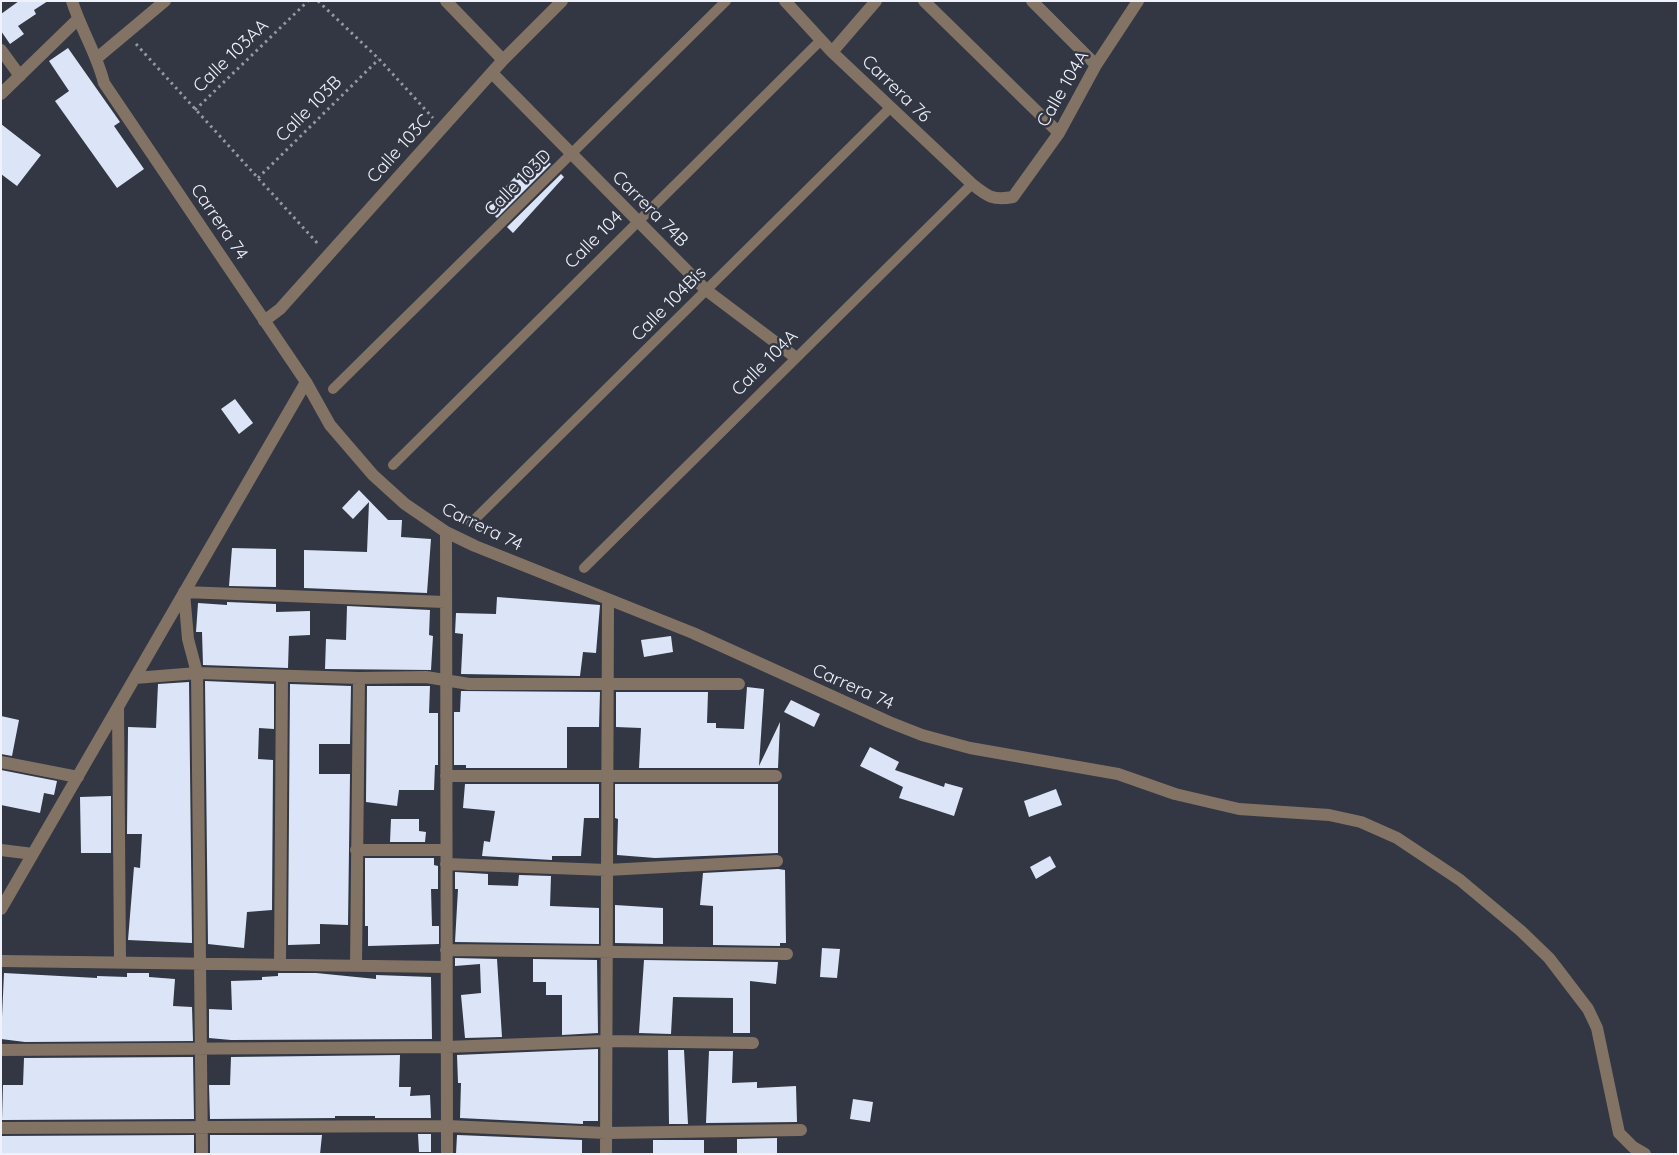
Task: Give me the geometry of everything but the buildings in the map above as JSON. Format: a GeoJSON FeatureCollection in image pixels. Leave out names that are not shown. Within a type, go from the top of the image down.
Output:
{"type":"FeatureCollection","features":[{"type":"Feature","properties":{"kind":"street","name":"Carrera 74"},"geometry":{"type":"LineString","coordinates":[[72,1],[78,19],[98,58],[104,82],[306,382],[330,425],[373,475],[405,504],[446,532],[475,546],[693,633],[860,710],[922,735],[1003,755],[1118,774],[1175,794],[1239,809],[1329,815],[1361,822],[1397,838],[1460,880],[1549,958],[1588,1009],[1597,1028],[1619,1133],[1633,1147],[1645,1154]]}},
{"type":"Feature","properties":{"kind":"street"},"geometry":{"type":"LineString","coordinates":[[98,58],[165,1]]}},
{"type":"Feature","properties":{"kind":"street"},"geometry":{"type":"LineString","coordinates":[[446,1],[503,60]]}},
{"type":"Feature","properties":{"kind":"street","name":"Calle 103D"},"geometry":{"type":"LineString","coordinates":[[333,389],[726,1]]}},
{"type":"Feature","properties":{"kind":"street","name":"Carrera 76"},"geometry":{"type":"LineString","coordinates":[[785,1],[832,52],[890,108],[988,197]]}},
{"type":"Feature","properties":{"kind":"street"},"geometry":{"type":"LineString","coordinates":[[832,52],[876,1]]}},
{"type":"Feature","properties":{"kind":"street"},"geometry":{"type":"LineString","coordinates":[[924,1],[1059,133]]}},
{"type":"Feature","properties":{"kind":"street"},"geometry":{"type":"LineString","coordinates":[[1032,1],[1096,65]]}},
{"type":"Feature","properties":{"kind":"street","name":"Calle 104A"},"geometry":{"type":"LineString","coordinates":[[988,197],[1003,199],[1013,196],[1059,133],[1096,65],[1138,1]]}},
{"type":"Feature","properties":{"kind":"street","name":"Calle 103C"},"geometry":{"type":"LineString","coordinates":[[264,321],[280,309],[327,254],[503,60],[558,3]]}},
{"type":"Feature","properties":{"kind":"street"},"geometry":{"type":"LineString","coordinates":[[1,94],[78,19]]}},
{"type":"Feature","properties":{"kind":"street","name":"Calle 104"},"geometry":{"type":"LineString","coordinates":[[393,465],[821,40]]}},
{"type":"Feature","properties":{"kind":"street"},"geometry":{"type":"LineString","coordinates":[[1,50],[20,76]]}},
{"type":"Feature","properties":{"kind":"street","name":"Carrera 74B"},"geometry":{"type":"LineString","coordinates":[[492,73],[706,290],[795,357]]}},
{"type":"Feature","properties":{"kind":"street","name":"Calle 104Bis"},"geometry":{"type":"LineString","coordinates":[[471,523],[890,108]]}},
{"type":"Feature","properties":{"kind":"street","name":"Calle 104A"},"geometry":{"type":"LineString","coordinates":[[584,568],[795,357],[972,184]]}},
{"type":"Feature","properties":{"kind":"street"},"geometry":{"type":"LineString","coordinates":[[1,909],[306,382]]}},
{"type":"Feature","properties":{"kind":"street"},"geometry":{"type":"LineString","coordinates":[[446,532],[447,1154]]}},
{"type":"Feature","properties":{"kind":"street"},"geometry":{"type":"LineString","coordinates":[[184,592],[445,602]]}},
{"type":"Feature","properties":{"kind":"street"},"geometry":{"type":"LineString","coordinates":[[184,592],[188,639],[197,673],[202,1154]]}},
{"type":"Feature","properties":{"kind":"street"},"geometry":{"type":"LineString","coordinates":[[606,1154],[608,600]]}},
{"type":"Feature","properties":{"kind":"street"},"geometry":{"type":"LineString","coordinates":[[135,678],[197,673],[359,678],[426,677],[469,684],[739,684]]}},
{"type":"Feature","properties":{"kind":"street"},"geometry":{"type":"LineString","coordinates":[[280,965],[282,676]]}},
{"type":"Feature","properties":{"kind":"street"},"geometry":{"type":"LineString","coordinates":[[356,966],[359,678]]}},
{"type":"Feature","properties":{"kind":"street"},"geometry":{"type":"LineString","coordinates":[[118,707],[120,962]]}},
{"type":"Feature","properties":{"kind":"street"},"geometry":{"type":"LineString","coordinates":[[1,762],[78,777]]}},
{"type":"Feature","properties":{"kind":"street"},"geometry":{"type":"LineString","coordinates":[[446,776],[776,776]]}},
{"type":"Feature","properties":{"kind":"street"},"geometry":{"type":"LineString","coordinates":[[1,850],[33,854]]}},
{"type":"Feature","properties":{"kind":"street"},"geometry":{"type":"LineString","coordinates":[[356,850],[446,850]]}},
{"type":"Feature","properties":{"kind":"street"},"geometry":{"type":"LineString","coordinates":[[446,864],[607,870],[777,861]]}},
{"type":"Feature","properties":{"kind":"street"},"geometry":{"type":"LineString","coordinates":[[446,950],[787,954]]}},
{"type":"Feature","properties":{"kind":"street"},"geometry":{"type":"LineString","coordinates":[[1,961],[446,967]]}},
{"type":"Feature","properties":{"kind":"street"},"geometry":{"type":"LineString","coordinates":[[1,1050],[446,1047],[606,1041],[753,1043]]}},
{"type":"Feature","properties":{"kind":"street"},"geometry":{"type":"LineString","coordinates":[[1,1128],[202,1129],[447,1126],[606,1133],[801,1130]]}},
{"type":"Feature","properties":{"kind":"path","name":"Calle 103AA"},"geometry":{"type":"LineString","coordinates":[[194,110],[308,1]]}},
{"type":"Feature","properties":{"kind":"path"},"geometry":{"type":"LineString","coordinates":[[318,1],[379,60],[442,128]]}},
{"type":"Feature","properties":{"kind":"path"},"geometry":{"type":"LineString","coordinates":[[127,34],[194,110],[327,254]]}},
{"type":"Feature","properties":{"kind":"path","name":"Calle 103B"},"geometry":{"type":"LineString","coordinates":[[258,178],[379,60]]}}]}
